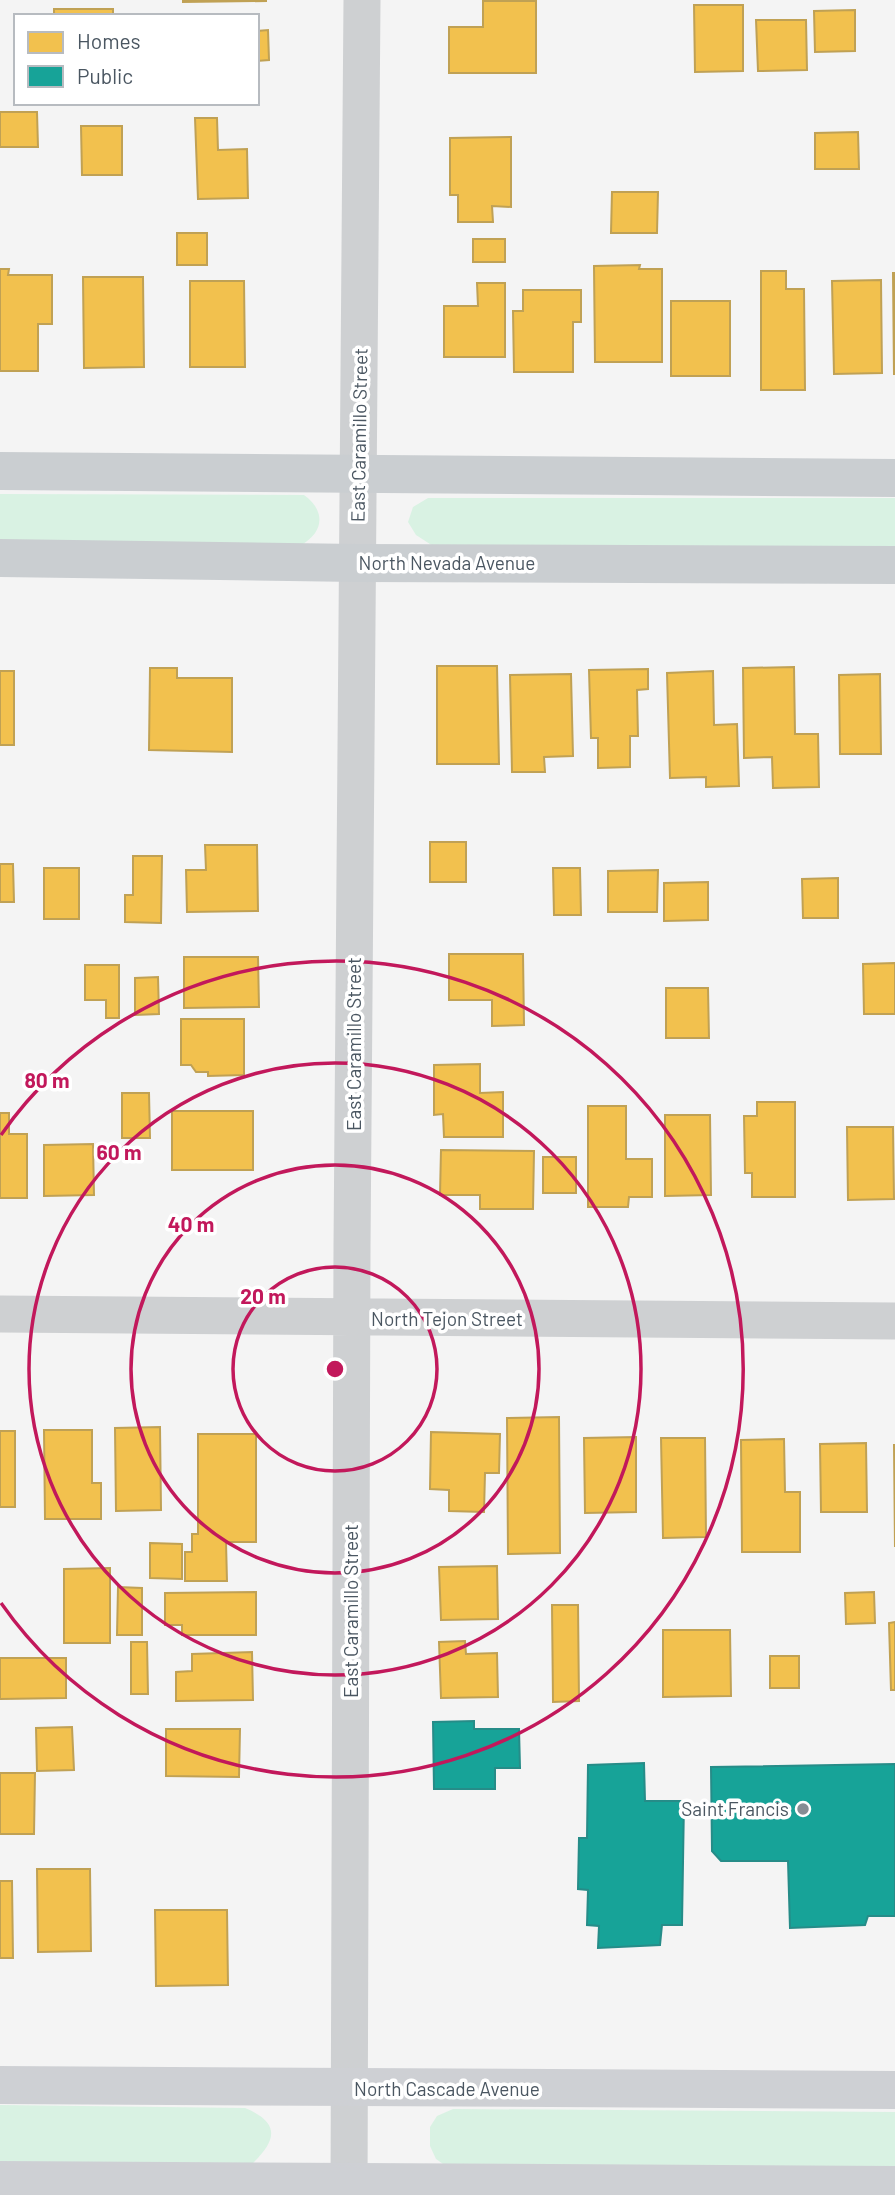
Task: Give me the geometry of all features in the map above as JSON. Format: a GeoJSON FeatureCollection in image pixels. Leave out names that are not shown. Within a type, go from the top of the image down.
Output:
{"type":"FeatureCollection","features":[{"type":"Feature","properties":{"kind":"main road"},"geometry":{"type":"LineString","coordinates":[[0,471],[895,478]]}},
{"type":"Feature","properties":{"kind":"main road","name":"North Nevada Avenue"},"geometry":{"type":"LineString","coordinates":[[0,558],[357,563],[895,565]]}},
{"type":"Feature","properties":{"kind":"main road","name":"North Cascade Avenue"},"geometry":{"type":"LineString","coordinates":[[0,2085],[895,2090]]}},
{"type":"Feature","properties":{"kind":"main road"},"geometry":{"type":"LineString","coordinates":[[0,2180],[349,2189],[895,2185]]}},
{"type":"Feature","properties":{"kind":"street","name":"East Caramillo Street"},"geometry":{"type":"LineString","coordinates":[[349,2189],[352,1318],[362,0]]}},
{"type":"Feature","properties":{"kind":"street","name":"North Tejon Street"},"geometry":{"type":"LineString","coordinates":[[0,1314],[895,1321]]}},
{"type":"Feature","properties":{"kind":"green space"},"geometry":{"type":"Polygon","coordinates":[[[0,494],[304,495],[316,508],[319,521],[314,534],[301,545],[0,542],[0,494]]]}},
{"type":"Feature","properties":{"kind":"green space"},"geometry":{"type":"Polygon","coordinates":[[[428,498],[895,498],[895,548],[433,546],[416,535],[408,522],[413,507],[428,498]]]}},
{"type":"Feature","properties":{"kind":"green space"},"geometry":{"type":"Polygon","coordinates":[[[0,2105],[245,2108],[264,2119],[271,2132],[267,2146],[253,2163],[0,2162],[0,2105]]]}},
{"type":"Feature","properties":{"kind":"green space"},"geometry":{"type":"Polygon","coordinates":[[[453,2109],[895,2112],[895,2168],[446,2166],[436,2159],[430,2146],[430,2127],[437,2116],[453,2109]]]}},
{"type":"Feature","properties":{"kind":"building: Homes"},"geometry":{"type":"Polygon","coordinates":[[[266,0],[266,1],[183,2],[266,0]]]}},
{"type":"Feature","properties":{"kind":"building: Homes"},"geometry":{"type":"Polygon","coordinates":[[[483,1],[536,1],[536,73],[449,73],[449,27],[483,27],[483,1]]]}},
{"type":"Feature","properties":{"kind":"building: Homes"},"geometry":{"type":"Polygon","coordinates":[[[694,5],[743,5],[743,71],[695,72],[694,5]]]}},
{"type":"Feature","properties":{"kind":"building: Homes"},"geometry":{"type":"Polygon","coordinates":[[[54,9],[113,9],[113,14],[54,14],[54,9]]]}},
{"type":"Feature","properties":{"kind":"building: Homes"},"geometry":{"type":"Polygon","coordinates":[[[855,10],[855,51],[815,52],[814,11],[855,10]]]}},
{"type":"Feature","properties":{"kind":"building: Homes"},"geometry":{"type":"Polygon","coordinates":[[[756,20],[806,20],[807,70],[758,71],[756,20]]]}},
{"type":"Feature","properties":{"kind":"building: Homes"},"geometry":{"type":"Polygon","coordinates":[[[268,30],[269,60],[259,61],[259,31],[268,30]]]}},
{"type":"Feature","properties":{"kind":"building: Homes"},"geometry":{"type":"Polygon","coordinates":[[[0,112],[37,112],[38,147],[0,147],[0,112]]]}},
{"type":"Feature","properties":{"kind":"building: Homes"},"geometry":{"type":"Polygon","coordinates":[[[195,118],[217,118],[218,150],[247,149],[248,198],[198,199],[195,118]]]}},
{"type":"Feature","properties":{"kind":"building: Homes"},"geometry":{"type":"Polygon","coordinates":[[[81,126],[122,126],[122,175],[82,175],[81,126]]]}},
{"type":"Feature","properties":{"kind":"building: Homes"},"geometry":{"type":"Polygon","coordinates":[[[858,132],[859,169],[815,169],[815,133],[858,132]]]}},
{"type":"Feature","properties":{"kind":"building: Homes"},"geometry":{"type":"Polygon","coordinates":[[[511,137],[511,207],[492,206],[493,222],[458,222],[458,195],[450,195],[450,138],[511,137]]]}},
{"type":"Feature","properties":{"kind":"building: Homes"},"geometry":{"type":"Polygon","coordinates":[[[612,192],[658,192],[657,233],[611,233],[612,192]]]}},
{"type":"Feature","properties":{"kind":"building: Homes"},"geometry":{"type":"Polygon","coordinates":[[[177,233],[207,233],[207,265],[177,265],[177,233]]]}},
{"type":"Feature","properties":{"kind":"building: Homes"},"geometry":{"type":"Polygon","coordinates":[[[473,239],[505,239],[505,262],[473,262],[473,239]]]}},
{"type":"Feature","properties":{"kind":"building: Homes"},"geometry":{"type":"Polygon","coordinates":[[[640,265],[639,269],[662,269],[662,362],[595,362],[594,266],[640,265]]]}},
{"type":"Feature","properties":{"kind":"building: Homes"},"geometry":{"type":"Polygon","coordinates":[[[0,269],[9,269],[8,275],[52,275],[52,324],[38,324],[38,371],[0,371],[0,269]]]}},
{"type":"Feature","properties":{"kind":"building: Homes"},"geometry":{"type":"Polygon","coordinates":[[[761,271],[786,271],[786,289],[804,289],[805,390],[761,390],[761,271]]]}},
{"type":"Feature","properties":{"kind":"building: Homes"},"geometry":{"type":"Polygon","coordinates":[[[895,273],[895,374],[894,374],[895,273]]]}},
{"type":"Feature","properties":{"kind":"building: Homes"},"geometry":{"type":"Polygon","coordinates":[[[83,277],[143,277],[144,367],[84,368],[83,277]]]}},
{"type":"Feature","properties":{"kind":"building: Homes"},"geometry":{"type":"Polygon","coordinates":[[[881,280],[882,373],[834,374],[832,281],[881,280]]]}},
{"type":"Feature","properties":{"kind":"building: Homes"},"geometry":{"type":"Polygon","coordinates":[[[190,281],[244,281],[245,367],[190,367],[190,281]]]}},
{"type":"Feature","properties":{"kind":"building: Homes"},"geometry":{"type":"Polygon","coordinates":[[[477,283],[505,283],[505,357],[444,357],[444,306],[478,306],[477,283]]]}},
{"type":"Feature","properties":{"kind":"building: Homes"},"geometry":{"type":"Polygon","coordinates":[[[523,290],[581,290],[581,322],[573,322],[573,372],[514,372],[513,311],[523,311],[523,290]]]}},
{"type":"Feature","properties":{"kind":"building: Homes"},"geometry":{"type":"Polygon","coordinates":[[[671,301],[730,301],[730,376],[671,376],[671,301]]]}},
{"type":"Feature","properties":{"kind":"building: Homes"},"geometry":{"type":"Polygon","coordinates":[[[437,666],[497,666],[499,764],[437,764],[437,666]]]}},
{"type":"Feature","properties":{"kind":"building: Homes"},"geometry":{"type":"Polygon","coordinates":[[[794,667],[795,734],[818,734],[819,787],[773,788],[772,757],[744,758],[743,668],[794,667]]]}},
{"type":"Feature","properties":{"kind":"building: Homes"},"geometry":{"type":"Polygon","coordinates":[[[150,668],[177,668],[177,678],[232,678],[232,752],[149,750],[150,668]]]}},
{"type":"Feature","properties":{"kind":"building: Homes"},"geometry":{"type":"Polygon","coordinates":[[[648,669],[648,689],[637,690],[638,736],[630,736],[630,767],[598,768],[598,738],[591,738],[589,670],[648,669]]]}},
{"type":"Feature","properties":{"kind":"building: Homes"},"geometry":{"type":"Polygon","coordinates":[[[0,671],[14,671],[14,745],[0,745],[0,671]]]}},
{"type":"Feature","properties":{"kind":"building: Homes"},"geometry":{"type":"Polygon","coordinates":[[[713,671],[714,725],[737,724],[739,786],[706,787],[706,777],[670,778],[667,673],[713,671]]]}},
{"type":"Feature","properties":{"kind":"building: Homes"},"geometry":{"type":"Polygon","coordinates":[[[571,674],[573,756],[544,757],[545,772],[512,772],[510,675],[571,674]]]}},
{"type":"Feature","properties":{"kind":"building: Homes"},"geometry":{"type":"Polygon","coordinates":[[[880,674],[881,754],[840,754],[839,675],[880,674]]]}},
{"type":"Feature","properties":{"kind":"building: Homes"},"geometry":{"type":"Polygon","coordinates":[[[430,842],[466,842],[466,882],[430,882],[430,842]]]}},
{"type":"Feature","properties":{"kind":"building: Homes"},"geometry":{"type":"Polygon","coordinates":[[[205,845],[257,845],[258,911],[187,912],[186,870],[206,870],[205,845]]]}},
{"type":"Feature","properties":{"kind":"building: Homes"},"geometry":{"type":"Polygon","coordinates":[[[133,856],[162,856],[161,923],[125,922],[125,895],[133,895],[133,856]]]}},
{"type":"Feature","properties":{"kind":"building: Homes"},"geometry":{"type":"Polygon","coordinates":[[[0,864],[13,864],[14,902],[0,902],[0,864]]]}},
{"type":"Feature","properties":{"kind":"building: Homes"},"geometry":{"type":"Polygon","coordinates":[[[44,868],[79,868],[79,919],[44,919],[44,868]]]}},
{"type":"Feature","properties":{"kind":"building: Homes"},"geometry":{"type":"Polygon","coordinates":[[[553,868],[580,868],[581,915],[554,915],[553,868]]]}},
{"type":"Feature","properties":{"kind":"building: Homes"},"geometry":{"type":"Polygon","coordinates":[[[658,870],[657,912],[608,912],[608,871],[658,870]]]}},
{"type":"Feature","properties":{"kind":"building: Homes"},"geometry":{"type":"Polygon","coordinates":[[[838,878],[838,918],[803,918],[802,879],[838,878]]]}},
{"type":"Feature","properties":{"kind":"building: Homes"},"geometry":{"type":"Polygon","coordinates":[[[708,882],[708,920],[664,921],[664,883],[708,882]]]}},
{"type":"Feature","properties":{"kind":"building: Homes"},"geometry":{"type":"Polygon","coordinates":[[[449,954],[523,954],[524,1025],[492,1026],[492,1000],[449,1000],[449,954]]]}},
{"type":"Feature","properties":{"kind":"building: Homes"},"geometry":{"type":"Polygon","coordinates":[[[184,957],[258,957],[259,1007],[184,1008],[184,957]]]}},
{"type":"Feature","properties":{"kind":"building: Homes"},"geometry":{"type":"Polygon","coordinates":[[[895,963],[895,1014],[864,1014],[863,964],[895,963]]]}},
{"type":"Feature","properties":{"kind":"building: Homes"},"geometry":{"type":"Polygon","coordinates":[[[85,965],[119,965],[119,1018],[106,1018],[106,1000],[85,1000],[85,965]]]}},
{"type":"Feature","properties":{"kind":"building: Homes"},"geometry":{"type":"Polygon","coordinates":[[[158,977],[159,1014],[135,1015],[135,978],[158,977]]]}},
{"type":"Feature","properties":{"kind":"building: Homes"},"geometry":{"type":"Polygon","coordinates":[[[666,988],[708,988],[709,1038],[666,1038],[666,988]]]}},
{"type":"Feature","properties":{"kind":"building: Homes"},"geometry":{"type":"Polygon","coordinates":[[[181,1019],[244,1019],[244,1075],[208,1076],[208,1072],[196,1072],[191,1065],[181,1065],[181,1019]]]}},
{"type":"Feature","properties":{"kind":"building: Homes"},"geometry":{"type":"Polygon","coordinates":[[[480,1064],[480,1093],[503,1092],[503,1137],[444,1137],[443,1114],[434,1115],[434,1065],[480,1064]]]}},
{"type":"Feature","properties":{"kind":"building: Homes"},"geometry":{"type":"Polygon","coordinates":[[[122,1093],[149,1093],[150,1138],[122,1138],[122,1093]]]}},
{"type":"Feature","properties":{"kind":"building: Homes"},"geometry":{"type":"Polygon","coordinates":[[[757,1102],[795,1102],[795,1197],[752,1197],[752,1173],[745,1173],[744,1116],[757,1116],[757,1102]]]}},
{"type":"Feature","properties":{"kind":"building: Homes"},"geometry":{"type":"Polygon","coordinates":[[[588,1106],[626,1106],[626,1159],[652,1159],[652,1197],[629,1197],[628,1207],[588,1207],[588,1106]]]}},
{"type":"Feature","properties":{"kind":"building: Homes"},"geometry":{"type":"Polygon","coordinates":[[[172,1111],[253,1111],[253,1170],[172,1170],[172,1111]]]}},
{"type":"Feature","properties":{"kind":"building: Homes"},"geometry":{"type":"Polygon","coordinates":[[[0,1113],[9,1113],[9,1134],[27,1134],[27,1198],[0,1198],[0,1113]]]}},
{"type":"Feature","properties":{"kind":"building: Homes"},"geometry":{"type":"Polygon","coordinates":[[[665,1115],[710,1115],[711,1195],[665,1196],[665,1115]]]}},
{"type":"Feature","properties":{"kind":"building: Homes"},"geometry":{"type":"Polygon","coordinates":[[[847,1127],[893,1127],[894,1199],[848,1200],[847,1127]]]}},
{"type":"Feature","properties":{"kind":"building: Homes"},"geometry":{"type":"Polygon","coordinates":[[[93,1144],[94,1195],[44,1196],[44,1145],[93,1144]]]}},
{"type":"Feature","properties":{"kind":"building: Homes"},"geometry":{"type":"Polygon","coordinates":[[[441,1150],[534,1151],[533,1209],[480,1209],[480,1195],[440,1195],[441,1150]]]}},
{"type":"Feature","properties":{"kind":"building: Homes"},"geometry":{"type":"Polygon","coordinates":[[[543,1157],[576,1157],[576,1193],[543,1193],[543,1157]]]}},
{"type":"Feature","properties":{"kind":"building: Homes"},"geometry":{"type":"Polygon","coordinates":[[[559,1417],[560,1553],[508,1554],[507,1418],[559,1417]]]}},
{"type":"Feature","properties":{"kind":"building: Homes"},"geometry":{"type":"Polygon","coordinates":[[[160,1427],[161,1510],[116,1511],[115,1428],[160,1427]]]}},
{"type":"Feature","properties":{"kind":"building: Homes"},"geometry":{"type":"Polygon","coordinates":[[[44,1430],[92,1430],[92,1483],[101,1483],[101,1519],[45,1519],[44,1430]]]}},
{"type":"Feature","properties":{"kind":"building: Homes"},"geometry":{"type":"Polygon","coordinates":[[[0,1431],[15,1431],[15,1507],[0,1507],[0,1431]]]}},
{"type":"Feature","properties":{"kind":"building: Homes"},"geometry":{"type":"Polygon","coordinates":[[[431,1432],[500,1434],[499,1473],[485,1473],[484,1512],[449,1511],[449,1490],[430,1489],[431,1432]]]}},
{"type":"Feature","properties":{"kind":"building: Homes"},"geometry":{"type":"Polygon","coordinates":[[[198,1434],[256,1434],[256,1542],[226,1542],[227,1581],[185,1581],[185,1552],[192,1552],[192,1534],[198,1534],[198,1434]]]}},
{"type":"Feature","properties":{"kind":"building: Homes"},"geometry":{"type":"Polygon","coordinates":[[[636,1437],[636,1512],[585,1513],[584,1438],[636,1437]]]}},
{"type":"Feature","properties":{"kind":"building: Homes"},"geometry":{"type":"Polygon","coordinates":[[[661,1438],[705,1438],[706,1537],[663,1538],[661,1438]]]}},
{"type":"Feature","properties":{"kind":"building: Homes"},"geometry":{"type":"Polygon","coordinates":[[[784,1439],[785,1492],[800,1492],[800,1552],[742,1552],[741,1440],[784,1439]]]}},
{"type":"Feature","properties":{"kind":"building: Homes"},"geometry":{"type":"Polygon","coordinates":[[[866,1443],[867,1512],[821,1512],[820,1444],[866,1443]]]}},
{"type":"Feature","properties":{"kind":"building: Homes"},"geometry":{"type":"Polygon","coordinates":[[[894,1445],[895,1445],[895,1547],[894,1445]]]}},
{"type":"Feature","properties":{"kind":"building: Homes"},"geometry":{"type":"Polygon","coordinates":[[[150,1543],[182,1544],[182,1579],[150,1578],[150,1543]]]}},
{"type":"Feature","properties":{"kind":"building: Homes"},"geometry":{"type":"Polygon","coordinates":[[[497,1566],[498,1619],[441,1620],[439,1567],[497,1566]]]}},
{"type":"Feature","properties":{"kind":"building: Homes"},"geometry":{"type":"Polygon","coordinates":[[[110,1568],[110,1643],[64,1643],[64,1569],[110,1568]]]}},
{"type":"Feature","properties":{"kind":"building: Homes"},"geometry":{"type":"Polygon","coordinates":[[[118,1587],[142,1588],[142,1635],[117,1635],[118,1587]]]}},
{"type":"Feature","properties":{"kind":"building: Homes"},"geometry":{"type":"Polygon","coordinates":[[[256,1592],[256,1635],[182,1635],[182,1625],[165,1625],[165,1593],[256,1592]]]}},
{"type":"Feature","properties":{"kind":"building: Homes"},"geometry":{"type":"Polygon","coordinates":[[[874,1592],[875,1623],[846,1624],[845,1593],[874,1592]]]}},
{"type":"Feature","properties":{"kind":"building: Homes"},"geometry":{"type":"Polygon","coordinates":[[[552,1605],[578,1605],[579,1701],[553,1702],[552,1605]]]}},
{"type":"Feature","properties":{"kind":"building: Homes"},"geometry":{"type":"Polygon","coordinates":[[[895,1622],[895,1690],[891,1690],[889,1623],[895,1622]]]}},
{"type":"Feature","properties":{"kind":"building: Homes"},"geometry":{"type":"Polygon","coordinates":[[[663,1630],[730,1630],[731,1696],[663,1697],[663,1630]]]}},
{"type":"Feature","properties":{"kind":"building: Homes"},"geometry":{"type":"Polygon","coordinates":[[[465,1641],[466,1654],[497,1653],[498,1697],[441,1698],[439,1642],[465,1641]]]}},
{"type":"Feature","properties":{"kind":"building: Homes"},"geometry":{"type":"Polygon","coordinates":[[[131,1642],[147,1642],[148,1694],[131,1694],[131,1642]]]}},
{"type":"Feature","properties":{"kind":"building: Homes"},"geometry":{"type":"Polygon","coordinates":[[[252,1652],[253,1700],[176,1701],[176,1672],[192,1671],[192,1654],[252,1652]]]}},
{"type":"Feature","properties":{"kind":"building: Homes"},"geometry":{"type":"Polygon","coordinates":[[[770,1656],[799,1656],[799,1688],[770,1688],[770,1656]]]}},
{"type":"Feature","properties":{"kind":"building: Homes"},"geometry":{"type":"Polygon","coordinates":[[[0,1658],[66,1658],[66,1698],[0,1699],[0,1658]]]}},
{"type":"Feature","properties":{"kind":"building: Homes"},"geometry":{"type":"Polygon","coordinates":[[[72,1727],[74,1770],[37,1771],[36,1728],[72,1727]]]}},
{"type":"Feature","properties":{"kind":"building: Homes"},"geometry":{"type":"Polygon","coordinates":[[[166,1729],[240,1729],[239,1777],[166,1776],[166,1729]]]}},
{"type":"Feature","properties":{"kind":"building: Homes"},"geometry":{"type":"Polygon","coordinates":[[[0,1773],[35,1773],[34,1834],[0,1834],[0,1773]]]}},
{"type":"Feature","properties":{"kind":"building: Homes"},"geometry":{"type":"Polygon","coordinates":[[[37,1869],[90,1869],[91,1951],[38,1952],[37,1869]]]}},
{"type":"Feature","properties":{"kind":"building: Homes"},"geometry":{"type":"Polygon","coordinates":[[[0,1881],[12,1881],[13,1958],[0,1958],[0,1881]]]}},
{"type":"Feature","properties":{"kind":"building: Homes"},"geometry":{"type":"Polygon","coordinates":[[[155,1910],[227,1910],[228,1985],[156,1986],[155,1910]]]}},
{"type":"Feature","properties":{"kind":"building: Public"},"geometry":{"type":"Polygon","coordinates":[[[474,1721],[474,1729],[519,1729],[520,1768],[495,1768],[495,1789],[434,1789],[433,1722],[474,1721]]]}},
{"type":"Feature","properties":{"kind":"building: Public","name":"Saint Francis"},"geometry":{"type":"Polygon","coordinates":[[[644,1763],[645,1801],[684,1801],[682,1925],[662,1925],[660,1945],[598,1948],[599,1926],[587,1925],[588,1890],[578,1889],[579,1838],[587,1838],[588,1765],[644,1763]]]}},
{"type":"Feature","properties":{"kind":"building: Public","name":"Saint Francis"},"geometry":{"type":"Polygon","coordinates":[[[895,1764],[895,1916],[868,1916],[865,1925],[790,1928],[788,1861],[721,1861],[712,1851],[711,1767],[895,1764]]]}},
{"type":"Feature","properties":{"kind":"place","name":"Saint Francis"},"geometry":{"type":"Point","coordinates":[803,1809]}}]}
